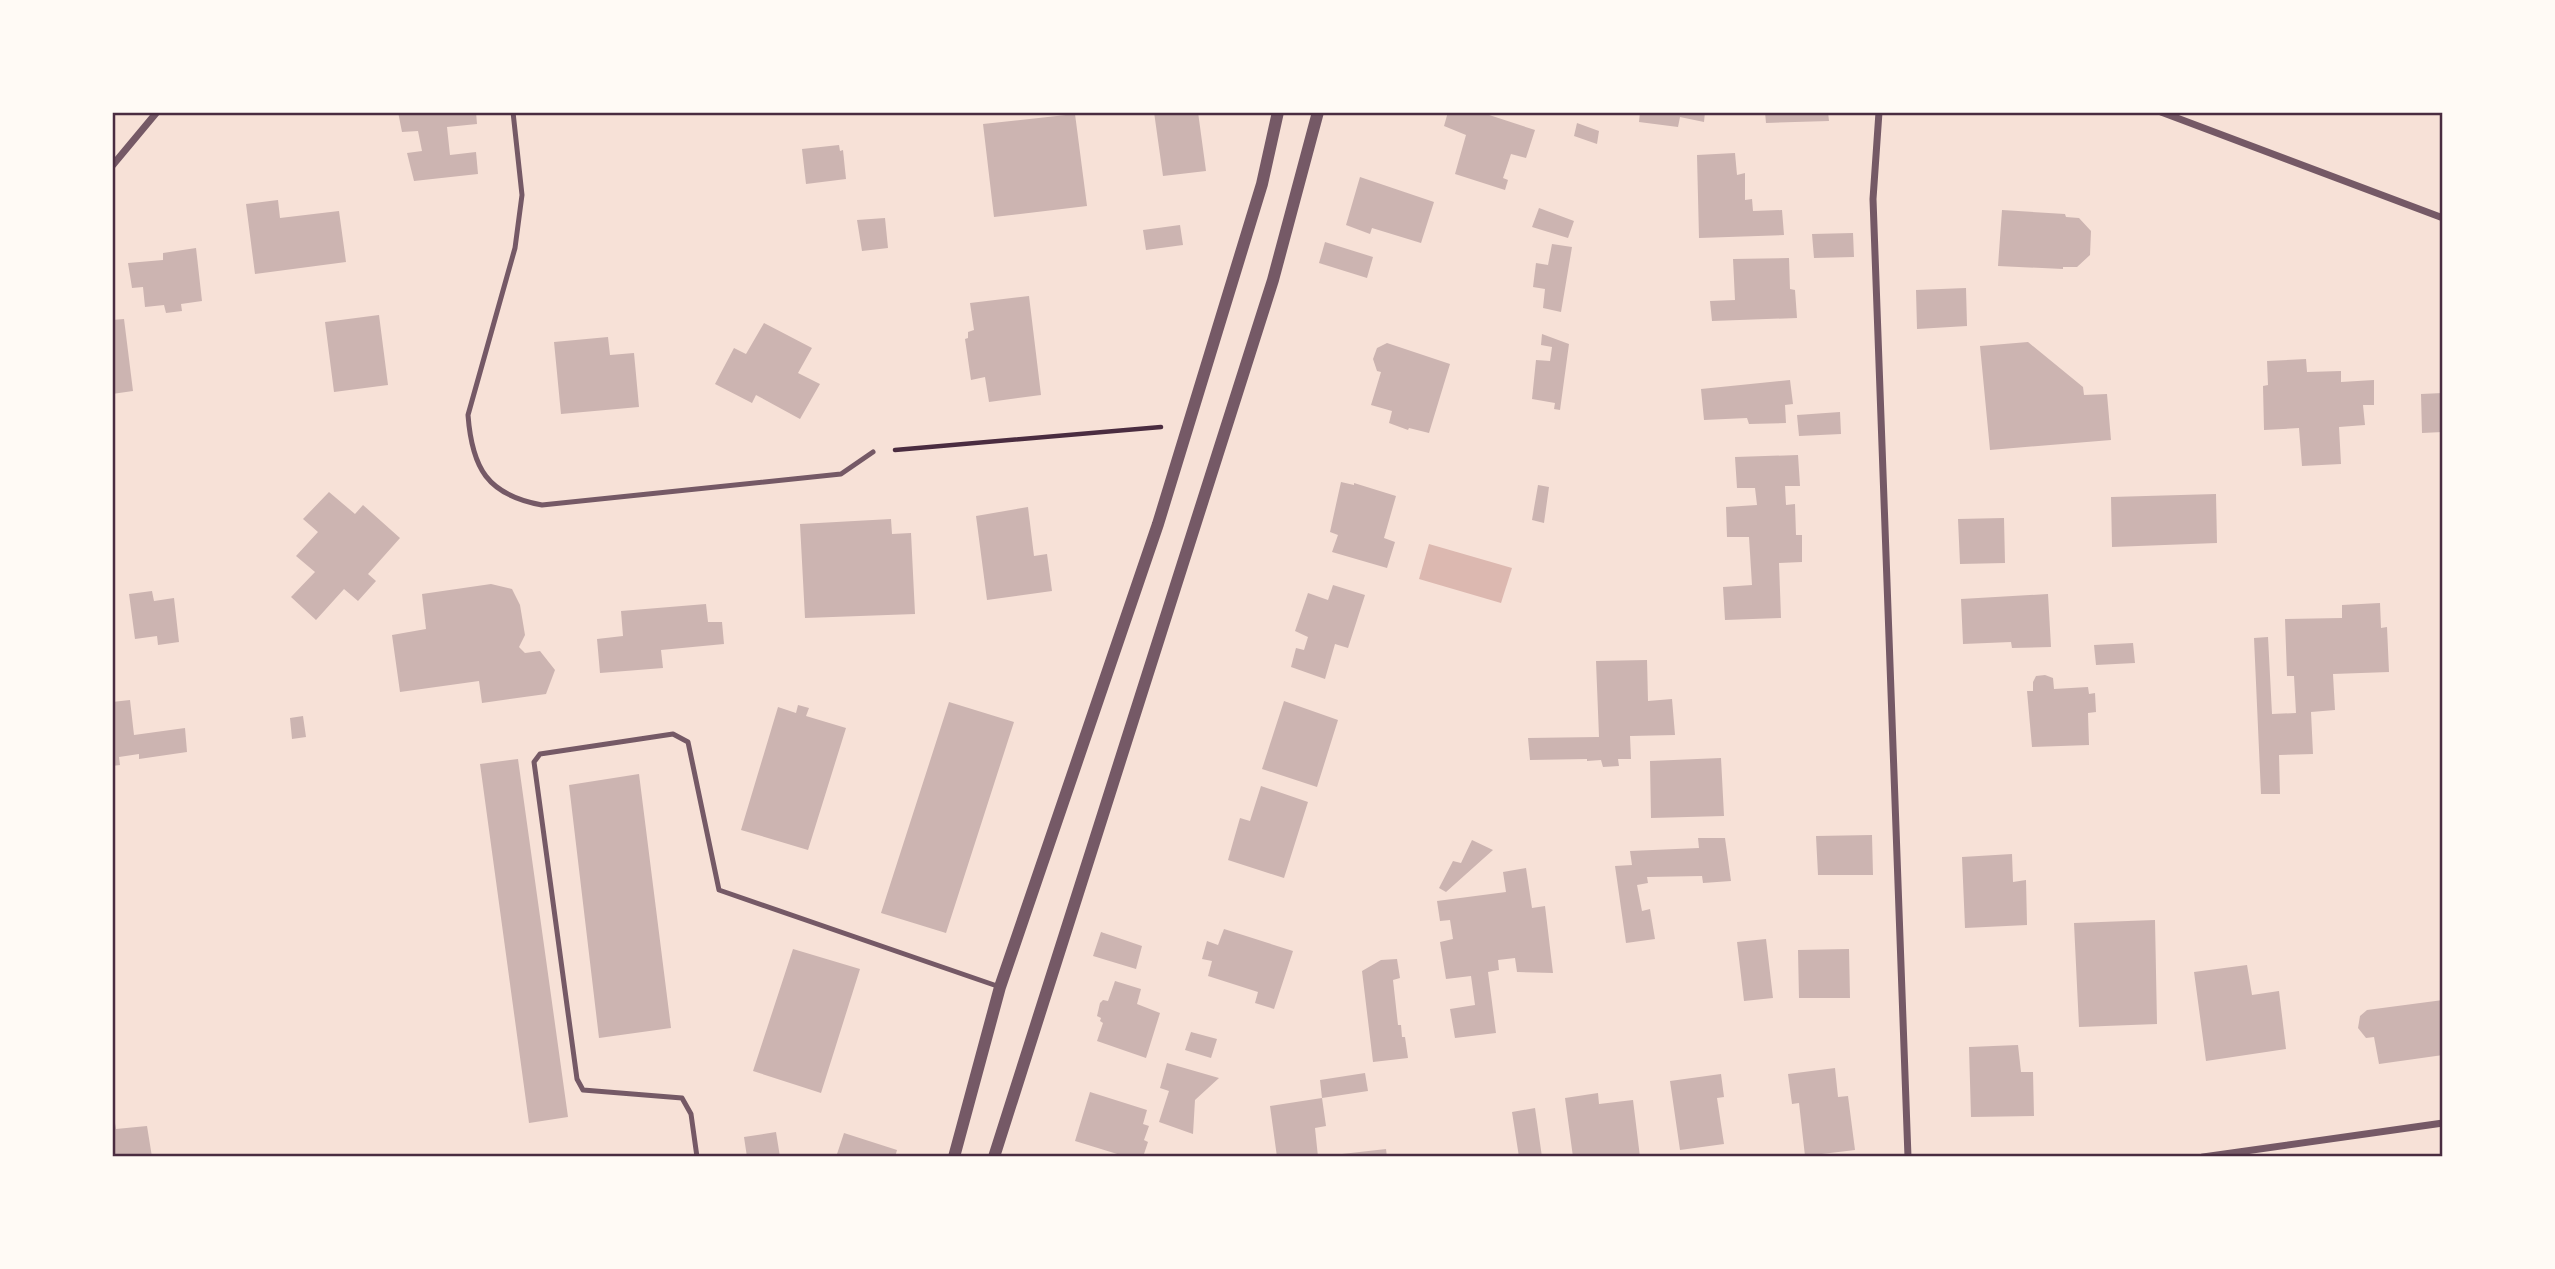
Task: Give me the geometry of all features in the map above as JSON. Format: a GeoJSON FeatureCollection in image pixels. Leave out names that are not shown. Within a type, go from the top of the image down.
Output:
{"type":"FeatureCollection","features":[{"type":"Feature","properties":{"kind":"street"},"geometry":{"type":"LineString","coordinates":[[112,166],[158,112]]}},
{"type":"Feature","properties":{"kind":"street"},"geometry":{"type":"LineString","coordinates":[[954,1157],[1000,987],[1158,524],[1262,184],[1278,112]]}},
{"type":"Feature","properties":{"kind":"street"},"geometry":{"type":"LineString","coordinates":[[994,1157],[1273,280],[1318,112]]}},
{"type":"Feature","properties":{"kind":"street"},"geometry":{"type":"LineString","coordinates":[[1879,112],[1873,199],[1908,1157]]}},
{"type":"Feature","properties":{"kind":"street"},"geometry":{"type":"LineString","coordinates":[[2161,112],[2443,218]]}},
{"type":"Feature","properties":{"kind":"street"},"geometry":{"type":"LineString","coordinates":[[2203,1157],[2443,1123]]}},
{"type":"Feature","properties":{"kind":"lane"},"geometry":{"type":"LineString","coordinates":[[513,112],[522,195],[516,248],[468,415],[470,442],[476,463],[491,482],[520,501],[542,505],[841,474],[873,452]]}},
{"type":"Feature","properties":{"kind":"lane"},"geometry":{"type":"LineString","coordinates":[[698,1157],[691,1114],[682,1098],[583,1090],[577,1079],[534,762],[540,754],[673,734],[688,743],[719,890],[1000,987]]}},
{"type":"Feature","properties":{"kind":"path"},"geometry":{"type":"LineString","coordinates":[[873,452],[1157,426]]}},
{"type":"Feature","properties":{"kind":"shaded area"},"geometry":{"type":"Polygon","coordinates":[[[1429,544],[1512,568],[1501,603],[1419,579],[1429,544]]]}},
{"type":"Feature","properties":{"kind":"building"},"geometry":{"type":"Polygon","coordinates":[[[398,112],[476,112],[477,124],[447,127],[450,155],[476,152],[478,174],[414,181],[407,153],[422,151],[418,131],[402,132],[398,112]]]}},
{"type":"Feature","properties":{"kind":"building"},"geometry":{"type":"Polygon","coordinates":[[[1154,112],[1198,112],[1206,171],[1163,176],[1154,112]]]}},
{"type":"Feature","properties":{"kind":"building"},"geometry":{"type":"Polygon","coordinates":[[[1448,112],[1480,112],[1535,130],[1526,158],[1511,154],[1503,178],[1508,180],[1505,190],[1455,174],[1466,135],[1444,126],[1448,112]]]}},
{"type":"Feature","properties":{"kind":"building"},"geometry":{"type":"Polygon","coordinates":[[[1640,112],[1705,112],[1704,122],[1680,117],[1678,127],[1639,122],[1640,112]]]}},
{"type":"Feature","properties":{"kind":"building"},"geometry":{"type":"Polygon","coordinates":[[[1765,112],[1828,112],[1829,121],[1766,123],[1765,112]]]}},
{"type":"Feature","properties":{"kind":"building"},"geometry":{"type":"Polygon","coordinates":[[[1075,114],[1087,206],[994,217],[983,124],[1075,114]]]}},
{"type":"Feature","properties":{"kind":"building"},"geometry":{"type":"Polygon","coordinates":[[[1577,123],[1599,131],[1597,144],[1574,136],[1577,123]]]}},
{"type":"Feature","properties":{"kind":"building"},"geometry":{"type":"Polygon","coordinates":[[[839,145],[840,151],[843,150],[846,179],[806,184],[802,149],[839,145]]]}},
{"type":"Feature","properties":{"kind":"building"},"geometry":{"type":"Polygon","coordinates":[[[1735,153],[1737,175],[1745,173],[1745,200],[1752,199],[1753,211],[1782,210],[1784,235],[1699,238],[1697,155],[1735,153]]]}},
{"type":"Feature","properties":{"kind":"building"},"geometry":{"type":"Polygon","coordinates":[[[1360,177],[1434,202],[1421,243],[1372,228],[1370,234],[1346,225],[1360,177]]]}},
{"type":"Feature","properties":{"kind":"building"},"geometry":{"type":"Polygon","coordinates":[[[278,200],[280,218],[339,211],[346,262],[255,274],[246,204],[278,200]]]}},
{"type":"Feature","properties":{"kind":"building"},"geometry":{"type":"Polygon","coordinates":[[[1539,208],[1574,221],[1568,238],[1532,227],[1539,208]]]}},
{"type":"Feature","properties":{"kind":"building"},"geometry":{"type":"Polygon","coordinates":[[[2002,210],[2065,214],[2066,217],[2079,218],[2091,231],[2090,255],[2077,267],[2063,269],[1998,266],[2002,210]]]}},
{"type":"Feature","properties":{"kind":"building"},"geometry":{"type":"Polygon","coordinates":[[[885,218],[888,248],[862,251],[857,220],[885,218]]]}},
{"type":"Feature","properties":{"kind":"building"},"geometry":{"type":"Polygon","coordinates":[[[1180,225],[1183,245],[1146,250],[1143,230],[1180,225]]]}},
{"type":"Feature","properties":{"kind":"building"},"geometry":{"type":"Polygon","coordinates":[[[1853,233],[1854,257],[1814,258],[1812,234],[1853,233]]]}},
{"type":"Feature","properties":{"kind":"building"},"geometry":{"type":"Polygon","coordinates":[[[1325,242],[1373,257],[1367,278],[1319,263],[1325,242]]]}},
{"type":"Feature","properties":{"kind":"building"},"geometry":{"type":"Polygon","coordinates":[[[1552,244],[1572,247],[1561,312],[1543,308],[1545,289],[1533,287],[1536,263],[1548,265],[1552,244]]]}},
{"type":"Feature","properties":{"kind":"building"},"geometry":{"type":"Polygon","coordinates":[[[196,248],[202,301],[181,304],[182,311],[166,313],[164,305],[145,307],[143,287],[132,288],[128,263],[163,260],[163,253],[196,248]]]}},
{"type":"Feature","properties":{"kind":"building"},"geometry":{"type":"Polygon","coordinates":[[[1789,258],[1790,289],[1795,290],[1797,318],[1712,321],[1710,301],[1735,300],[1733,259],[1789,258]]]}},
{"type":"Feature","properties":{"kind":"building"},"geometry":{"type":"Polygon","coordinates":[[[1966,288],[1967,326],[1917,329],[1916,290],[1966,288]]]}},
{"type":"Feature","properties":{"kind":"building"},"geometry":{"type":"Polygon","coordinates":[[[1029,296],[1041,395],[989,402],[985,377],[971,380],[965,339],[968,338],[968,332],[974,330],[970,303],[1029,296]]]}},
{"type":"Feature","properties":{"kind":"building"},"geometry":{"type":"Polygon","coordinates":[[[379,315],[388,385],[334,392],[325,322],[379,315]]]}},
{"type":"Feature","properties":{"kind":"building"},"geometry":{"type":"Polygon","coordinates":[[[124,319],[133,391],[112,394],[112,320],[124,319]]]}},
{"type":"Feature","properties":{"kind":"building"},"geometry":{"type":"Polygon","coordinates":[[[764,323],[812,348],[798,373],[820,384],[800,419],[756,395],[752,403],[715,384],[734,348],[746,354],[764,323]]]}},
{"type":"Feature","properties":{"kind":"building"},"geometry":{"type":"Polygon","coordinates":[[[1542,334],[1569,344],[1560,410],[1554,409],[1555,403],[1532,399],[1536,360],[1550,361],[1552,347],[1541,345],[1542,334]]]}},
{"type":"Feature","properties":{"kind":"building"},"geometry":{"type":"Polygon","coordinates":[[[608,337],[610,355],[634,353],[639,407],[561,414],[554,342],[608,337]]]}},
{"type":"Feature","properties":{"kind":"building"},"geometry":{"type":"Polygon","coordinates":[[[2028,342],[2083,387],[2084,395],[2107,394],[2111,440],[1990,450],[1980,346],[2028,342]]]}},
{"type":"Feature","properties":{"kind":"building"},"geometry":{"type":"Polygon","coordinates":[[[1387,343],[1450,364],[1429,433],[1409,428],[1408,430],[1389,423],[1392,411],[1371,405],[1381,372],[1377,371],[1373,359],[1377,348],[1387,343]]]}},
{"type":"Feature","properties":{"kind":"building"},"geometry":{"type":"Polygon","coordinates":[[[2306,359],[2307,372],[2341,371],[2341,382],[2374,380],[2374,405],[2363,405],[2365,425],[2339,427],[2341,464],[2302,466],[2299,428],[2264,430],[2263,386],[2268,385],[2267,361],[2306,359]]]}},
{"type":"Feature","properties":{"kind":"building"},"geometry":{"type":"Polygon","coordinates":[[[1790,380],[1793,404],[1785,405],[1786,423],[1749,424],[1747,418],[1704,420],[1701,389],[1790,380]]]}},
{"type":"Feature","properties":{"kind":"building"},"geometry":{"type":"Polygon","coordinates":[[[2443,393],[2443,432],[2422,433],[2421,394],[2443,393]]]}},
{"type":"Feature","properties":{"kind":"building"},"geometry":{"type":"Polygon","coordinates":[[[1840,412],[1841,434],[1799,436],[1797,415],[1840,412]]]}},
{"type":"Feature","properties":{"kind":"building"},"geometry":{"type":"Polygon","coordinates":[[[1798,455],[1800,486],[1785,486],[1786,505],[1795,504],[1796,535],[1802,535],[1802,562],[1779,563],[1781,618],[1725,620],[1723,587],[1752,585],[1749,537],[1727,537],[1726,507],[1757,505],[1755,488],[1737,488],[1735,457],[1798,455]]]}},
{"type":"Feature","properties":{"kind":"building"},"geometry":{"type":"Polygon","coordinates":[[[1341,482],[1354,483],[1396,496],[1384,538],[1395,542],[1387,568],[1332,552],[1338,535],[1330,532],[1341,482]]]}},
{"type":"Feature","properties":{"kind":"building"},"geometry":{"type":"Polygon","coordinates":[[[1538,485],[1549,487],[1544,523],[1532,520],[1538,485]]]}},
{"type":"Feature","properties":{"kind":"building"},"geometry":{"type":"Polygon","coordinates":[[[329,492],[355,514],[363,505],[400,538],[368,574],[376,581],[358,601],[344,589],[316,620],[291,597],[315,572],[296,556],[318,532],[303,519],[329,492]]]}},
{"type":"Feature","properties":{"kind":"building"},"geometry":{"type":"Polygon","coordinates":[[[2216,494],[2217,543],[2112,547],[2111,497],[2216,494]]]}},
{"type":"Feature","properties":{"kind":"building"},"geometry":{"type":"Polygon","coordinates":[[[1028,507],[1034,556],[1047,554],[1052,591],[987,600],[976,516],[1028,507]]]}},
{"type":"Feature","properties":{"kind":"building"},"geometry":{"type":"Polygon","coordinates":[[[2004,518],[2005,563],[1960,564],[1958,519],[2004,518]]]}},
{"type":"Feature","properties":{"kind":"building"},"geometry":{"type":"Polygon","coordinates":[[[891,519],[892,534],[911,533],[915,614],[805,618],[800,524],[891,519]]]}},
{"type":"Feature","properties":{"kind":"building"},"geometry":{"type":"Polygon","coordinates":[[[491,584],[512,589],[520,605],[525,635],[519,647],[525,653],[540,651],[555,670],[546,694],[482,703],[479,681],[400,692],[392,635],[426,629],[422,594],[491,584]]]}},
{"type":"Feature","properties":{"kind":"building"},"geometry":{"type":"Polygon","coordinates":[[[1333,585],[1365,595],[1348,648],[1335,644],[1325,679],[1291,667],[1296,648],[1304,650],[1308,637],[1295,631],[1308,593],[1328,600],[1333,585]]]}},
{"type":"Feature","properties":{"kind":"building"},"geometry":{"type":"Polygon","coordinates":[[[152,591],[154,601],[174,598],[179,642],[158,645],[157,636],[135,639],[129,594],[152,591]]]}},
{"type":"Feature","properties":{"kind":"building"},"geometry":{"type":"Polygon","coordinates":[[[2048,594],[2051,647],[2012,648],[2011,642],[1963,644],[1961,599],[2048,594]]]}},
{"type":"Feature","properties":{"kind":"building"},"geometry":{"type":"Polygon","coordinates":[[[2380,603],[2381,628],[2387,627],[2389,672],[2333,674],[2335,710],[2311,712],[2313,754],[2279,755],[2280,794],[2261,794],[2254,638],[2268,637],[2272,714],[2296,713],[2294,676],[2287,676],[2285,619],[2342,618],[2342,605],[2380,603]]]}},
{"type":"Feature","properties":{"kind":"building"},"geometry":{"type":"Polygon","coordinates":[[[706,604],[708,622],[722,622],[724,644],[661,650],[663,668],[600,673],[597,639],[623,636],[621,611],[706,604]]]}},
{"type":"Feature","properties":{"kind":"building"},"geometry":{"type":"Polygon","coordinates":[[[2133,643],[2135,663],[2096,665],[2094,645],[2133,643]]]}},
{"type":"Feature","properties":{"kind":"building"},"geometry":{"type":"Polygon","coordinates":[[[1647,660],[1648,701],[1672,699],[1675,735],[1630,736],[1631,759],[1618,759],[1619,766],[1603,767],[1601,760],[1587,759],[1530,760],[1528,738],[1599,737],[1596,661],[1647,660]]]}},
{"type":"Feature","properties":{"kind":"building"},"geometry":{"type":"Polygon","coordinates":[[[2036,676],[2053,678],[2054,689],[2088,687],[2089,694],[2095,693],[2096,712],[2088,713],[2089,745],[2032,747],[2027,691],[2033,691],[2036,676]]]}},
{"type":"Feature","properties":{"kind":"building"},"geometry":{"type":"Polygon","coordinates":[[[130,700],[134,735],[185,728],[187,752],[139,759],[139,754],[119,757],[120,765],[112,766],[112,702],[130,700]]]}},
{"type":"Feature","properties":{"kind":"building"},"geometry":{"type":"Polygon","coordinates":[[[1284,701],[1338,720],[1317,787],[1262,769],[1284,701]]]}},
{"type":"Feature","properties":{"kind":"building"},"geometry":{"type":"Polygon","coordinates":[[[949,702],[1014,722],[946,933],[881,913],[949,702]]]}},
{"type":"Feature","properties":{"kind":"building"},"geometry":{"type":"Polygon","coordinates":[[[798,705],[809,708],[806,716],[846,728],[808,850],[741,830],[778,707],[796,713],[798,705]]]}},
{"type":"Feature","properties":{"kind":"building"},"geometry":{"type":"Polygon","coordinates":[[[303,716],[306,737],[292,739],[290,718],[303,716]]]}},
{"type":"Feature","properties":{"kind":"building"},"geometry":{"type":"Polygon","coordinates":[[[1721,758],[1724,816],[1651,818],[1650,761],[1721,758]]]}},
{"type":"Feature","properties":{"kind":"building"},"geometry":{"type":"Polygon","coordinates":[[[518,759],[568,1117],[529,1123],[480,764],[518,759]]]}},
{"type":"Feature","properties":{"kind":"building"},"geometry":{"type":"Polygon","coordinates":[[[639,774],[671,1028],[599,1038],[569,785],[639,774]]]}},
{"type":"Feature","properties":{"kind":"building"},"geometry":{"type":"Polygon","coordinates":[[[1261,786],[1308,802],[1284,878],[1228,860],[1240,818],[1250,821],[1261,786]]]}},
{"type":"Feature","properties":{"kind":"building"},"geometry":{"type":"Polygon","coordinates":[[[1872,835],[1873,875],[1818,875],[1816,836],[1872,835]]]}},
{"type":"Feature","properties":{"kind":"building"},"geometry":{"type":"Polygon","coordinates":[[[1698,838],[1725,838],[1731,881],[1703,883],[1702,876],[1647,877],[1648,883],[1637,885],[1642,911],[1650,909],[1655,939],[1626,943],[1615,866],[1632,865],[1630,851],[1699,848],[1698,838]]]}},
{"type":"Feature","properties":{"kind":"building"},"geometry":{"type":"Polygon","coordinates":[[[1472,840],[1493,850],[1446,892],[1439,888],[1453,861],[1461,863],[1472,840]]]}},
{"type":"Feature","properties":{"kind":"building"},"geometry":{"type":"Polygon","coordinates":[[[2012,854],[2013,882],[2026,880],[2027,925],[1965,928],[1962,857],[2012,854]]]}},
{"type":"Feature","properties":{"kind":"building"},"geometry":{"type":"Polygon","coordinates":[[[1526,868],[1532,908],[1545,906],[1553,973],[1517,972],[1515,958],[1498,960],[1499,970],[1488,972],[1496,1033],[1455,1038],[1450,1009],[1475,1005],[1471,976],[1446,979],[1440,942],[1453,939],[1450,920],[1440,921],[1437,901],[1506,892],[1503,872],[1526,868]]]}},
{"type":"Feature","properties":{"kind":"building"},"geometry":{"type":"Polygon","coordinates":[[[2155,920],[2157,1024],[2079,1027],[2074,923],[2155,920]]]}},
{"type":"Feature","properties":{"kind":"building"},"geometry":{"type":"Polygon","coordinates":[[[1224,929],[1293,951],[1274,1009],[1255,1003],[1258,992],[1208,976],[1212,961],[1202,959],[1207,941],[1218,945],[1224,929]]]}},
{"type":"Feature","properties":{"kind":"building"},"geometry":{"type":"Polygon","coordinates":[[[1101,932],[1142,946],[1136,969],[1093,956],[1101,932]]]}},
{"type":"Feature","properties":{"kind":"building"},"geometry":{"type":"Polygon","coordinates":[[[1766,939],[1773,998],[1744,1001],[1737,942],[1766,939]]]}},
{"type":"Feature","properties":{"kind":"building"},"geometry":{"type":"Polygon","coordinates":[[[793,949],[860,969],[821,1093],[753,1071],[793,949]]]}},
{"type":"Feature","properties":{"kind":"building"},"geometry":{"type":"Polygon","coordinates":[[[1849,949],[1850,998],[1799,998],[1798,950],[1849,949]]]}},
{"type":"Feature","properties":{"kind":"building"},"geometry":{"type":"Polygon","coordinates":[[[1397,959],[1400,978],[1393,980],[1398,1025],[1401,1025],[1402,1037],[1405,1037],[1408,1058],[1373,1062],[1362,971],[1381,960],[1397,959]]]}},
{"type":"Feature","properties":{"kind":"building"},"geometry":{"type":"Polygon","coordinates":[[[2247,965],[2252,995],[2279,991],[2286,1049],[2206,1061],[2194,972],[2247,965]]]}},
{"type":"Feature","properties":{"kind":"building"},"geometry":{"type":"Polygon","coordinates":[[[1115,981],[1141,989],[1137,1004],[1160,1013],[1146,1058],[1097,1041],[1103,1023],[1097,1016],[1100,1003],[1103,1000],[1108,1001],[1115,981]]]}},
{"type":"Feature","properties":{"kind":"building"},"geometry":{"type":"Polygon","coordinates":[[[2443,1000],[2443,1055],[2379,1064],[2374,1037],[2366,1038],[2358,1028],[2360,1016],[2367,1010],[2443,1000]]]}},
{"type":"Feature","properties":{"kind":"building"},"geometry":{"type":"Polygon","coordinates":[[[1191,1032],[1217,1039],[1211,1058],[1185,1050],[1191,1032]]]}},
{"type":"Feature","properties":{"kind":"building"},"geometry":{"type":"Polygon","coordinates":[[[2018,1045],[2021,1072],[2033,1072],[2034,1116],[1971,1117],[1969,1047],[2018,1045]]]}},
{"type":"Feature","properties":{"kind":"building"},"geometry":{"type":"Polygon","coordinates":[[[1167,1063],[1219,1078],[1195,1100],[1193,1134],[1159,1122],[1169,1091],[1160,1088],[1167,1063]]]}},
{"type":"Feature","properties":{"kind":"building"},"geometry":{"type":"Polygon","coordinates":[[[1835,1068],[1838,1097],[1848,1096],[1855,1150],[1805,1156],[1799,1103],[1792,1104],[1788,1074],[1835,1068]]]}},
{"type":"Feature","properties":{"kind":"building"},"geometry":{"type":"Polygon","coordinates":[[[1365,1073],[1368,1091],[1322,1098],[1320,1080],[1365,1073]]]}},
{"type":"Feature","properties":{"kind":"building"},"geometry":{"type":"Polygon","coordinates":[[[1721,1074],[1724,1097],[1717,1098],[1724,1144],[1680,1150],[1670,1081],[1721,1074]]]}},
{"type":"Feature","properties":{"kind":"building"},"geometry":{"type":"Polygon","coordinates":[[[1090,1092],[1147,1110],[1143,1124],[1149,1126],[1144,1140],[1148,1142],[1143,1157],[1127,1157],[1075,1141],[1090,1092]]]}},
{"type":"Feature","properties":{"kind":"building"},"geometry":{"type":"Polygon","coordinates":[[[1598,1093],[1599,1104],[1633,1100],[1640,1157],[1573,1157],[1565,1098],[1598,1093]]]}},
{"type":"Feature","properties":{"kind":"building"},"geometry":{"type":"Polygon","coordinates":[[[1322,1098],[1326,1126],[1315,1128],[1318,1157],[1277,1157],[1270,1106],[1322,1098]]]}},
{"type":"Feature","properties":{"kind":"building"},"geometry":{"type":"Polygon","coordinates":[[[1535,1108],[1542,1157],[1519,1157],[1512,1112],[1535,1108]]]}},
{"type":"Feature","properties":{"kind":"building"},"geometry":{"type":"Polygon","coordinates":[[[112,1123],[115,1123],[116,1129],[147,1126],[152,1157],[112,1157],[112,1123]]]}},
{"type":"Feature","properties":{"kind":"building"},"geometry":{"type":"Polygon","coordinates":[[[776,1132],[780,1157],[747,1157],[744,1137],[776,1132]]]}},
{"type":"Feature","properties":{"kind":"building"},"geometry":{"type":"Polygon","coordinates":[[[844,1133],[897,1150],[895,1157],[836,1157],[844,1133]]]}},
{"type":"Feature","properties":{"kind":"building"},"geometry":{"type":"Polygon","coordinates":[[[1386,1149],[1387,1157],[1343,1157],[1342,1154],[1386,1149]]]}}]}
